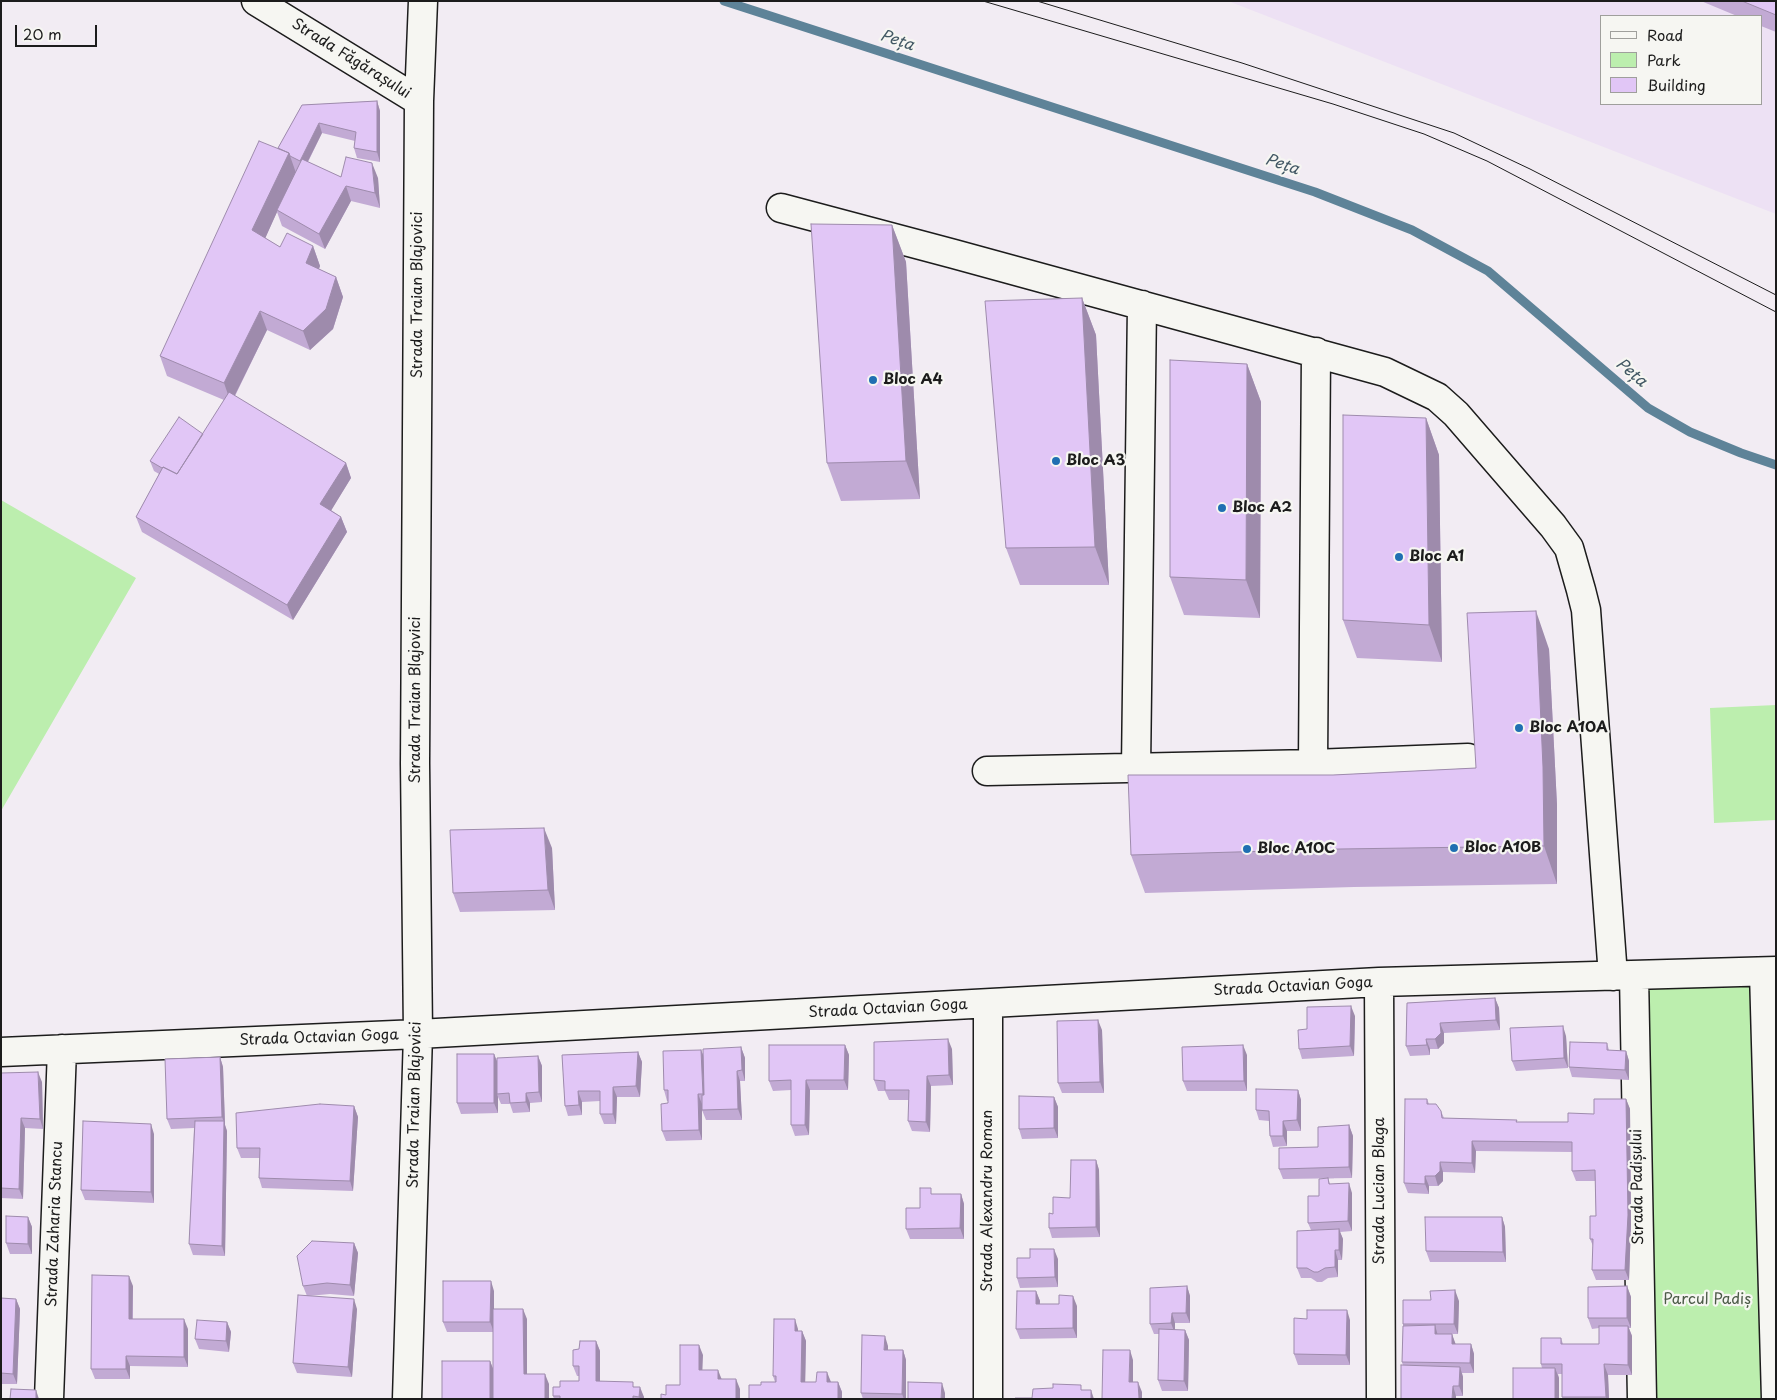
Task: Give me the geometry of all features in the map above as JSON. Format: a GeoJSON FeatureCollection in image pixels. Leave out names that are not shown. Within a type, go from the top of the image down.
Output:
{"type":"FeatureCollection","features":[{"type":"Feature","properties":{"kind":"street","name":"Strada Făgărașului"},"geometry":{"type":"LineString","coordinates":[[256,1],[419,101]]}},
{"type":"Feature","properties":{"kind":"street","name":"Strada Traian Blajovici"},"geometry":{"type":"LineString","coordinates":[[407,1399],[418,1034],[416,753],[419,101],[423,1]]}},
{"type":"Feature","properties":{"kind":"street","name":"Strada Padișului"},"geometry":{"type":"LineString","coordinates":[[782,208],[1385,372],[1437,398],[1456,414],[1553,526],[1569,548],[1586,610],[1624,975],[1642,1399]]}},
{"type":"Feature","properties":{"kind":"street"},"geometry":{"type":"LineString","coordinates":[[1136,768],[1142,305]]}},
{"type":"Feature","properties":{"kind":"street"},"geometry":{"type":"LineString","coordinates":[[1313,764],[1316,352]]}},
{"type":"Feature","properties":{"kind":"street"},"geometry":{"type":"LineString","coordinates":[[987,770],[1313,764],[1468,758]]}},
{"type":"Feature","properties":{"kind":"street","name":"Strada Octavian Goga"},"geometry":{"type":"LineString","coordinates":[[1,1052],[418,1034],[1379,982],[1770,972]]}},
{"type":"Feature","properties":{"kind":"street"},"geometry":{"type":"LineString","coordinates":[[1770,972],[1776,1399]]}},
{"type":"Feature","properties":{"kind":"street","name":"Strada Lucian Blaga"},"geometry":{"type":"LineString","coordinates":[[1379,982],[1381,1399]]}},
{"type":"Feature","properties":{"kind":"street","name":"Strada Alexandru Roman"},"geometry":{"type":"LineString","coordinates":[[988,1004],[988,1399]]}},
{"type":"Feature","properties":{"kind":"street","name":"Strada Zaharia Stancu"},"geometry":{"type":"LineString","coordinates":[[49,1399],[62,1049]]}},
{"type":"Feature","properties":{"kind":"shaded area"},"geometry":{"type":"Polygon","coordinates":[[[1228,1],[1776,1],[1776,214],[1228,1]]]}},
{"type":"Feature","properties":{"kind":"green space"},"geometry":{"type":"Polygon","coordinates":[[[1,500],[136,578],[1,811],[1,500]]]}},
{"type":"Feature","properties":{"kind":"green space"},"geometry":{"type":"Polygon","coordinates":[[[1776,705],[1776,820],[1714,823],[1710,708],[1776,705]]]}},
{"type":"Feature","properties":{"kind":"green space","name":"Parcul Padiș"},"geometry":{"type":"Polygon","coordinates":[[[1764,972],[1776,1399],[1642,1399],[1634,975],[1764,972]]]}},
{"type":"Feature","properties":{"kind":"building"},"geometry":{"type":"Polygon","coordinates":[[[1742,1],[1776,1],[1776,15],[1742,1]]]}},
{"type":"Feature","properties":{"kind":"building"},"geometry":{"type":"Polygon","coordinates":[[[377,101],[377,152],[354,148],[356,132],[319,123],[300,161],[278,148],[302,105],[377,101]]]}},
{"type":"Feature","properties":{"kind":"building"},"geometry":{"type":"Polygon","coordinates":[[[259,141],[289,153],[252,230],[280,247],[287,233],[313,246],[306,263],[336,277],[326,309],[303,331],[260,311],[224,383],[160,356],[259,141]]]}},
{"type":"Feature","properties":{"kind":"building"},"geometry":{"type":"Polygon","coordinates":[[[346,157],[372,163],[375,193],[346,186],[319,234],[277,210],[302,159],[341,177],[346,157]]]}},
{"type":"Feature","properties":{"kind":"building","name":"Bloc A4"},"geometry":{"type":"Polygon","coordinates":[[[811,224],[892,225],[906,461],[827,463],[811,224]]]}},
{"type":"Feature","properties":{"kind":"building","name":"Bloc A3"},"geometry":{"type":"Polygon","coordinates":[[[1082,298],[1095,547],[1006,548],[985,301],[1082,298]]]}},
{"type":"Feature","properties":{"kind":"building","name":"Bloc A2"},"geometry":{"type":"Polygon","coordinates":[[[1170,360],[1247,364],[1246,580],[1170,577],[1170,360]]]}},
{"type":"Feature","properties":{"kind":"building"},"geometry":{"type":"Polygon","coordinates":[[[229,392],[346,463],[320,504],[341,517],[287,605],[136,517],[163,467],[177,474],[229,392]]]}},
{"type":"Feature","properties":{"kind":"building","name":"Bloc A1"},"geometry":{"type":"Polygon","coordinates":[[[1343,415],[1426,418],[1429,625],[1343,620],[1343,415]]]}},
{"type":"Feature","properties":{"kind":"building"},"geometry":{"type":"Polygon","coordinates":[[[179,417],[203,434],[177,474],[150,461],[179,417]]]}},
{"type":"Feature","properties":{"kind":"building"},"geometry":{"type":"Polygon","coordinates":[[[1536,611],[1543,767],[1544,846],[1131,855],[1128,775],[1333,775],[1476,768],[1467,613],[1536,611]]]}},
{"type":"Feature","properties":{"kind":"building"},"geometry":{"type":"Polygon","coordinates":[[[544,828],[548,890],[453,893],[450,830],[544,828]]]}},
{"type":"Feature","properties":{"kind":"building"},"geometry":{"type":"Polygon","coordinates":[[[1495,998],[1496,1020],[1440,1023],[1441,1033],[1435,1039],[1426,1039],[1427,1045],[1406,1046],[1407,1003],[1495,998]]]}},
{"type":"Feature","properties":{"kind":"building"},"geometry":{"type":"Polygon","coordinates":[[[1351,1006],[1350,1046],[1299,1049],[1298,1030],[1307,1029],[1307,1007],[1351,1006]]]}},
{"type":"Feature","properties":{"kind":"building"},"geometry":{"type":"Polygon","coordinates":[[[1098,1020],[1100,1082],[1058,1083],[1057,1021],[1098,1020]]]}},
{"type":"Feature","properties":{"kind":"building"},"geometry":{"type":"Polygon","coordinates":[[[1563,1026],[1564,1058],[1512,1061],[1510,1028],[1563,1026]]]}},
{"type":"Feature","properties":{"kind":"building"},"geometry":{"type":"Polygon","coordinates":[[[948,1039],[949,1075],[927,1076],[926,1122],[908,1121],[909,1090],[885,1090],[885,1081],[874,1080],[874,1042],[948,1039]]]}},
{"type":"Feature","properties":{"kind":"building"},"geometry":{"type":"Polygon","coordinates":[[[1570,1042],[1607,1043],[1607,1050],[1626,1051],[1625,1070],[1569,1067],[1570,1042]]]}},
{"type":"Feature","properties":{"kind":"building"},"geometry":{"type":"Polygon","coordinates":[[[769,1045],[845,1045],[844,1080],[806,1080],[805,1125],[791,1125],[791,1080],[769,1081],[769,1045]]]}},
{"type":"Feature","properties":{"kind":"building"},"geometry":{"type":"Polygon","coordinates":[[[1243,1045],[1244,1081],[1183,1081],[1182,1047],[1243,1045]]]}},
{"type":"Feature","properties":{"kind":"building"},"geometry":{"type":"Polygon","coordinates":[[[741,1047],[742,1070],[737,1071],[738,1109],[702,1110],[702,1095],[704,1095],[703,1049],[741,1047]]]}},
{"type":"Feature","properties":{"kind":"building"},"geometry":{"type":"Polygon","coordinates":[[[701,1050],[703,1094],[698,1094],[699,1130],[662,1131],[661,1104],[668,1103],[668,1090],[664,1090],[663,1051],[701,1050]]]}},
{"type":"Feature","properties":{"kind":"building"},"geometry":{"type":"Polygon","coordinates":[[[638,1052],[636,1086],[613,1087],[613,1114],[600,1114],[600,1091],[578,1091],[579,1105],[565,1106],[562,1055],[638,1052]]]}},
{"type":"Feature","properties":{"kind":"building"},"geometry":{"type":"Polygon","coordinates":[[[457,1054],[494,1054],[494,1103],[457,1103],[457,1054]]]}},
{"type":"Feature","properties":{"kind":"building"},"geometry":{"type":"Polygon","coordinates":[[[538,1056],[539,1092],[526,1093],[526,1102],[510,1103],[509,1093],[497,1094],[497,1058],[538,1056]]]}},
{"type":"Feature","properties":{"kind":"building"},"geometry":{"type":"Polygon","coordinates":[[[220,1057],[222,1117],[167,1119],[165,1059],[220,1057]]]}},
{"type":"Feature","properties":{"kind":"building"},"geometry":{"type":"Polygon","coordinates":[[[38,1072],[40,1119],[21,1118],[19,1189],[1,1188],[1,1073],[38,1072]]]}},
{"type":"Feature","properties":{"kind":"building"},"geometry":{"type":"Polygon","coordinates":[[[1256,1089],[1298,1090],[1297,1120],[1283,1121],[1283,1136],[1270,1136],[1269,1111],[1256,1110],[1256,1089]]]}},
{"type":"Feature","properties":{"kind":"building"},"geometry":{"type":"Polygon","coordinates":[[[1019,1096],[1054,1097],[1054,1128],[1019,1129],[1019,1096]]]}},
{"type":"Feature","properties":{"kind":"building"},"geometry":{"type":"Polygon","coordinates":[[[1405,1099],[1427,1099],[1427,1104],[1436,1104],[1441,1111],[1442,1118],[1517,1120],[1516,1122],[1568,1122],[1568,1113],[1594,1114],[1594,1099],[1626,1099],[1628,1215],[1625,1270],[1592,1270],[1593,1239],[1590,1239],[1590,1216],[1596,1216],[1595,1170],[1572,1171],[1572,1142],[1472,1141],[1472,1163],[1440,1162],[1440,1171],[1435,1176],[1425,1176],[1425,1184],[1404,1183],[1405,1099]]]}},
{"type":"Feature","properties":{"kind":"building"},"geometry":{"type":"Polygon","coordinates":[[[320,1104],[354,1106],[350,1181],[259,1178],[260,1148],[237,1148],[236,1113],[320,1104]]]}},
{"type":"Feature","properties":{"kind":"building"},"geometry":{"type":"Polygon","coordinates":[[[83,1121],[151,1124],[151,1192],[81,1190],[83,1121]]]}},
{"type":"Feature","properties":{"kind":"building"},"geometry":{"type":"Polygon","coordinates":[[[195,1121],[224,1121],[222,1246],[189,1244],[195,1121]]]}},
{"type":"Feature","properties":{"kind":"building"},"geometry":{"type":"Polygon","coordinates":[[[1349,1125],[1349,1167],[1279,1169],[1279,1148],[1318,1147],[1318,1127],[1349,1125]]]}},
{"type":"Feature","properties":{"kind":"building"},"geometry":{"type":"Polygon","coordinates":[[[1071,1160],[1096,1160],[1096,1227],[1049,1228],[1049,1213],[1053,1214],[1053,1197],[1070,1198],[1071,1160]]]}},
{"type":"Feature","properties":{"kind":"building"},"geometry":{"type":"Polygon","coordinates":[[[1328,1178],[1329,1184],[1349,1183],[1348,1221],[1308,1223],[1308,1196],[1319,1196],[1319,1179],[1328,1178]]]}},
{"type":"Feature","properties":{"kind":"building"},"geometry":{"type":"Polygon","coordinates":[[[920,1188],[931,1188],[931,1194],[961,1194],[960,1228],[906,1229],[906,1208],[920,1208],[920,1188]]]}},
{"type":"Feature","properties":{"kind":"building"},"geometry":{"type":"Polygon","coordinates":[[[6,1216],[28,1217],[28,1244],[6,1243],[6,1216]]]}},
{"type":"Feature","properties":{"kind":"building"},"geometry":{"type":"Polygon","coordinates":[[[1425,1217],[1502,1217],[1503,1252],[1426,1251],[1425,1217]]]}},
{"type":"Feature","properties":{"kind":"building"},"geometry":{"type":"Polygon","coordinates":[[[1339,1229],[1339,1250],[1335,1250],[1335,1267],[1325,1268],[1318,1272],[1307,1268],[1297,1268],[1297,1231],[1339,1229]]]}},
{"type":"Feature","properties":{"kind":"building"},"geometry":{"type":"Polygon","coordinates":[[[312,1241],[354,1243],[350,1285],[327,1283],[303,1286],[297,1256],[312,1241]]]}},
{"type":"Feature","properties":{"kind":"building"},"geometry":{"type":"Polygon","coordinates":[[[1030,1249],[1054,1249],[1055,1277],[1017,1278],[1017,1258],[1030,1258],[1030,1249]]]}},
{"type":"Feature","properties":{"kind":"building"},"geometry":{"type":"Polygon","coordinates":[[[92,1275],[129,1276],[129,1319],[184,1319],[184,1357],[126,1356],[126,1369],[91,1369],[92,1275]]]}},
{"type":"Feature","properties":{"kind":"building"},"geometry":{"type":"Polygon","coordinates":[[[443,1281],[491,1281],[490,1322],[443,1322],[443,1281]]]}},
{"type":"Feature","properties":{"kind":"building"},"geometry":{"type":"Polygon","coordinates":[[[1187,1286],[1186,1313],[1172,1313],[1171,1323],[1150,1324],[1150,1288],[1187,1286]]]}},
{"type":"Feature","properties":{"kind":"building"},"geometry":{"type":"Polygon","coordinates":[[[1627,1286],[1627,1318],[1588,1318],[1588,1287],[1627,1286]]]}},
{"type":"Feature","properties":{"kind":"building"},"geometry":{"type":"Polygon","coordinates":[[[1455,1290],[1454,1324],[1403,1324],[1403,1300],[1431,1300],[1430,1291],[1455,1290]]]}},
{"type":"Feature","properties":{"kind":"building"},"geometry":{"type":"Polygon","coordinates":[[[1017,1291],[1036,1291],[1036,1304],[1059,1304],[1059,1295],[1073,1296],[1073,1328],[1016,1329],[1017,1291]]]}},
{"type":"Feature","properties":{"kind":"building"},"geometry":{"type":"Polygon","coordinates":[[[298,1295],[354,1299],[348,1367],[293,1363],[298,1295]]]}},
{"type":"Feature","properties":{"kind":"building"},"geometry":{"type":"Polygon","coordinates":[[[1,1298],[16,1299],[13,1374],[1,1373],[1,1298]]]}},
{"type":"Feature","properties":{"kind":"building"},"geometry":{"type":"Polygon","coordinates":[[[493,1309],[523,1309],[524,1374],[545,1374],[545,1399],[493,1399],[493,1309]]]}},
{"type":"Feature","properties":{"kind":"building"},"geometry":{"type":"Polygon","coordinates":[[[1307,1310],[1347,1310],[1346,1355],[1294,1354],[1294,1318],[1307,1319],[1307,1310]]]}},
{"type":"Feature","properties":{"kind":"building"},"geometry":{"type":"Polygon","coordinates":[[[774,1319],[795,1319],[795,1331],[802,1331],[801,1382],[816,1382],[817,1372],[827,1372],[827,1382],[838,1382],[838,1399],[749,1399],[749,1385],[761,1385],[761,1382],[776,1382],[776,1376],[773,1376],[774,1319]]]}},
{"type":"Feature","properties":{"kind":"building"},"geometry":{"type":"Polygon","coordinates":[[[197,1320],[227,1322],[226,1341],[195,1339],[197,1320]]]}},
{"type":"Feature","properties":{"kind":"building"},"geometry":{"type":"Polygon","coordinates":[[[1435,1325],[1435,1334],[1452,1334],[1452,1344],[1471,1344],[1470,1363],[1402,1362],[1403,1326],[1435,1325]]]}},
{"type":"Feature","properties":{"kind":"building"},"geometry":{"type":"Polygon","coordinates":[[[1599,1326],[1628,1326],[1628,1365],[1604,1364],[1606,1397],[1562,1397],[1562,1364],[1541,1364],[1541,1338],[1561,1338],[1561,1344],[1599,1344],[1599,1326]]]}},
{"type":"Feature","properties":{"kind":"building"},"geometry":{"type":"Polygon","coordinates":[[[1159,1329],[1185,1330],[1184,1381],[1158,1380],[1159,1329]]]}},
{"type":"Feature","properties":{"kind":"building"},"geometry":{"type":"Polygon","coordinates":[[[862,1335],[885,1336],[884,1350],[903,1350],[902,1394],[861,1393],[862,1335]]]}},
{"type":"Feature","properties":{"kind":"building"},"geometry":{"type":"Polygon","coordinates":[[[580,1341],[596,1341],[596,1381],[633,1382],[633,1387],[640,1387],[639,1397],[633,1396],[633,1399],[560,1399],[560,1396],[553,1396],[553,1387],[560,1387],[560,1381],[579,1381],[579,1366],[573,1366],[573,1350],[579,1349],[580,1341]]]}},
{"type":"Feature","properties":{"kind":"building"},"geometry":{"type":"Polygon","coordinates":[[[680,1345],[699,1345],[699,1370],[718,1370],[718,1379],[736,1379],[736,1399],[661,1399],[661,1394],[666,1395],[666,1385],[680,1385],[680,1345]]]}},
{"type":"Feature","properties":{"kind":"building"},"geometry":{"type":"Polygon","coordinates":[[[1103,1350],[1130,1350],[1129,1382],[1138,1382],[1139,1399],[1102,1399],[1103,1350]]]}},
{"type":"Feature","properties":{"kind":"building"},"geometry":{"type":"Polygon","coordinates":[[[442,1361],[490,1361],[490,1399],[442,1399],[442,1361]]]}},
{"type":"Feature","properties":{"kind":"building"},"geometry":{"type":"Polygon","coordinates":[[[1401,1365],[1460,1367],[1459,1386],[1453,1386],[1452,1399],[1401,1399],[1401,1365]]]}},
{"type":"Feature","properties":{"kind":"building"},"geometry":{"type":"Polygon","coordinates":[[[1513,1368],[1555,1368],[1555,1399],[1513,1399],[1513,1368]]]}},
{"type":"Feature","properties":{"kind":"building"},"geometry":{"type":"Polygon","coordinates":[[[908,1382],[942,1383],[941,1399],[908,1399],[908,1382]]]}},
{"type":"Feature","properties":{"kind":"building"},"geometry":{"type":"Polygon","coordinates":[[[1053,1384],[1081,1385],[1081,1390],[1091,1390],[1091,1399],[1015,1399],[1032,1398],[1033,1389],[1053,1388],[1053,1384]]]}},
{"type":"Feature","properties":{"kind":"building"},"geometry":{"type":"Polygon","coordinates":[[[11,1389],[36,1390],[36,1399],[10,1399],[11,1389]]]}},
{"type":"Feature","properties":{"kind":"waterway","name":"Peța"},"geometry":{"type":"LineString","coordinates":[[724,1],[1315,192],[1412,230],[1488,271],[1648,408],[1690,432],[1776,465]]}},
{"type":"Feature","properties":{"kind":"tram line"},"geometry":{"type":"LineString","coordinates":[[983,1],[1333,104],[1424,134],[1487,161],[1776,312]]}},
{"type":"Feature","properties":{"kind":"tram line"},"geometry":{"type":"LineString","coordinates":[[1037,1],[1242,63],[1454,133],[1530,169],[1776,295]]}},
{"type":"Feature","properties":{"kind":"place","name":"Bloc A4"},"geometry":{"type":"Point","coordinates":[873,380]}},
{"type":"Feature","properties":{"kind":"place","name":"Bloc A3"},"geometry":{"type":"Point","coordinates":[1056,461]}},
{"type":"Feature","properties":{"kind":"place","name":"Bloc A2"},"geometry":{"type":"Point","coordinates":[1222,508]}},
{"type":"Feature","properties":{"kind":"place","name":"Bloc A1"},"geometry":{"type":"Point","coordinates":[1399,557]}},
{"type":"Feature","properties":{"kind":"place","name":"Bloc A10A"},"geometry":{"type":"Point","coordinates":[1519,728]}},
{"type":"Feature","properties":{"kind":"place","name":"Bloc A10B"},"geometry":{"type":"Point","coordinates":[1454,848]}},
{"type":"Feature","properties":{"kind":"place","name":"Bloc A10C"},"geometry":{"type":"Point","coordinates":[1247,849]}}]}
